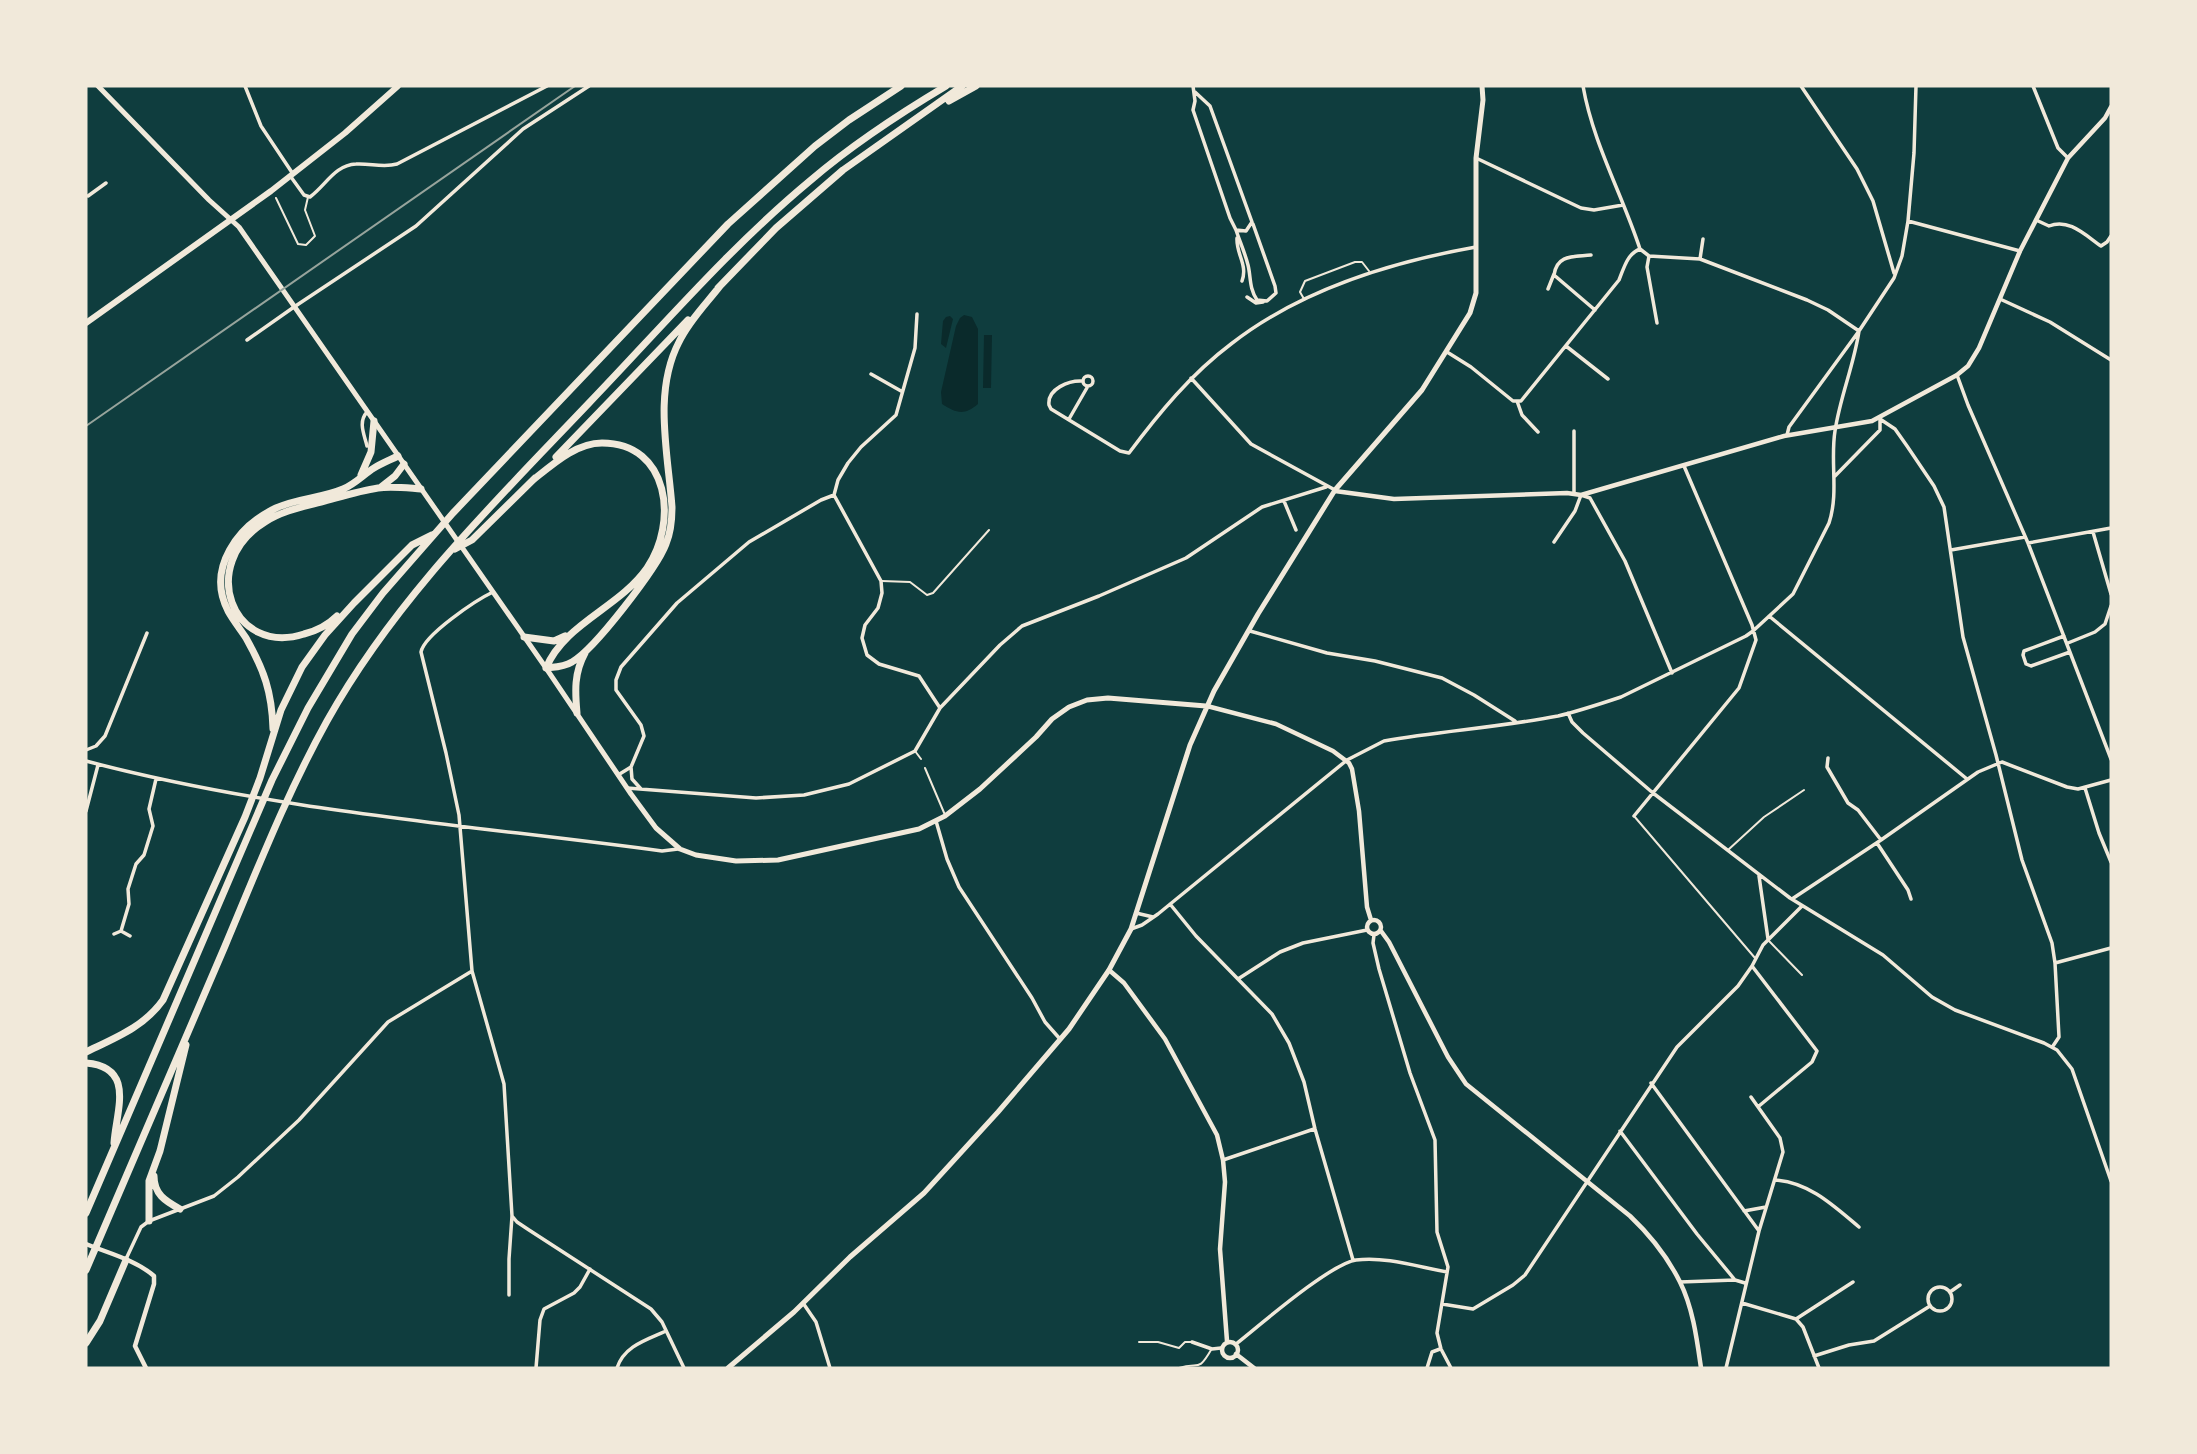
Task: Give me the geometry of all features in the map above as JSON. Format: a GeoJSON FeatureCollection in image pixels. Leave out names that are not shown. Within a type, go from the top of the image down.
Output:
{"type":"FeatureCollection","features":[{"type":"Feature","properties":{"kind":"highway"},"geometry":{"type":"LineString","coordinates":[[86,1213],[292,737],[352,634],[383,593],[453,513],[751,201],[815,146],[901,86]]}},
{"type":"Feature","properties":{"kind":"highway"},"geometry":{"type":"LineString","coordinates":[[87,1266],[276,825],[315,743],[351,680],[388,626],[466,532],[764,222],[809,181],[869,134],[946,86]]}},
{"type":"Feature","properties":{"kind":"highway"},"geometry":{"type":"LineString","coordinates":[[448,552],[472,540],[533,480],[776,228],[843,170],[962,86]]}},
{"type":"Feature","properties":{"kind":"highway"},"geometry":{"type":"LineString","coordinates":[[914,120],[976,86]]}},
{"type":"Feature","properties":{"kind":"highway"},"geometry":{"type":"LineString","coordinates":[[546,668],[566,665],[588,649],[651,573],[666,545],[672,521],[672,507],[664,415],[666,377],[669,363],[680,340],[720,285]]}},
{"type":"Feature","properties":{"kind":"highway"},"geometry":{"type":"LineString","coordinates":[[359,479],[371,452],[374,421]]}},
{"type":"Feature","properties":{"kind":"highway"},"geometry":{"type":"LineString","coordinates":[[533,480],[574,450],[595,443],[625,446],[641,456],[656,473],[666,504],[664,527],[657,551],[648,567],[616,600],[568,635],[552,653],[546,668]]}},
{"type":"Feature","properties":{"kind":"highway"},"geometry":{"type":"LineString","coordinates":[[273,733],[272,699],[267,681],[224,601],[221,587],[222,569],[227,553],[235,540],[258,517],[291,502],[335,492],[398,456]]}},
{"type":"Feature","properties":{"kind":"highway"},"geometry":{"type":"LineString","coordinates":[[380,488],[395,476],[404,464]]}},
{"type":"Feature","properties":{"kind":"highway"},"geometry":{"type":"LineString","coordinates":[[354,603],[314,631],[293,638],[277,638],[253,628],[235,609],[230,597],[227,582],[234,553],[252,531],[273,517],[296,508],[380,488],[421,489]]}},
{"type":"Feature","properties":{"kind":"highway"},"geometry":{"type":"LineString","coordinates":[[86,1052],[134,1029],[155,1010],[169,988],[245,817],[289,690],[302,667],[325,635],[354,603],[412,545],[435,533]]}},
{"type":"Feature","properties":{"kind":"highway"},"geometry":{"type":"LineString","coordinates":[[524,637],[554,640],[568,635]]}},
{"type":"Feature","properties":{"kind":"highway"},"geometry":{"type":"LineString","coordinates":[[577,713],[577,673],[588,649]]}},
{"type":"Feature","properties":{"kind":"highway"},"geometry":{"type":"LineString","coordinates":[[189,972],[201,918]]}},
{"type":"Feature","properties":{"kind":"highway"},"geometry":{"type":"LineString","coordinates":[[149,1220],[149,1181],[172,1105],[188,1031]]}},
{"type":"Feature","properties":{"kind":"highway"},"geometry":{"type":"LineString","coordinates":[[86,1063],[104,1068],[118,1083],[121,1106],[115,1125],[113,1148]]}},
{"type":"Feature","properties":{"kind":"highway"},"geometry":{"type":"LineString","coordinates":[[153,1171],[157,1191],[166,1202],[180,1209]]}},
{"type":"Feature","properties":{"kind":"highway"},"geometry":{"type":"LineString","coordinates":[[86,1343],[100,1321],[126,1260]]}},
{"type":"Feature","properties":{"kind":"main road"},"geometry":{"type":"LineString","coordinates":[[98,86],[239,227],[627,788],[656,828],[680,849],[696,855],[736,861],[778,860],[919,829],[945,816],[980,789],[1052,719],[1069,707],[1087,700],[1108,698],[1206,706]]}},
{"type":"Feature","properties":{"kind":"main road"},"geometry":{"type":"LineString","coordinates":[[86,323],[292,175],[398,86]]}},
{"type":"Feature","properties":{"kind":"main road"},"geometry":{"type":"LineString","coordinates":[[728,1368],[923,1193],[1060,1040],[1109,970],[1131,929],[1190,745],[1206,706],[1248,631],[1335,490],[1422,390],[1470,313],[1476,293],[1476,158],[1483,100],[1482,86]]}},
{"type":"Feature","properties":{"kind":"street"},"geometry":{"type":"LineString","coordinates":[[246,86],[261,126],[304,195],[308,197],[313,196],[332,174],[342,167],[353,164],[397,164],[547,86]]}},
{"type":"Feature","properties":{"kind":"street"},"geometry":{"type":"LineString","coordinates":[[247,340],[293,305],[416,226],[523,129],[589,86]]}},
{"type":"Feature","properties":{"kind":"street"},"geometry":{"type":"LineString","coordinates":[[1193,86],[1193,110],[1249,268],[1253,295],[1256,300],[1265,301]]}},
{"type":"Feature","properties":{"kind":"street"},"geometry":{"type":"LineString","coordinates":[[1583,86],[1596,137],[1640,249],[1649,256],[1700,258],[1807,300],[1828,310],[1859,331]]}},
{"type":"Feature","properties":{"kind":"street"},"geometry":{"type":"LineString","coordinates":[[1801,86],[1857,169],[1874,201],[1895,275]]}},
{"type":"Feature","properties":{"kind":"street"},"geometry":{"type":"LineString","coordinates":[[1787,435],[1789,427],[1859,331],[1895,275],[1902,256],[1908,221],[1916,86]]}},
{"type":"Feature","properties":{"kind":"street"},"geometry":{"type":"LineString","coordinates":[[2033,86],[2058,148],[2068,158]]}},
{"type":"Feature","properties":{"kind":"street"},"geometry":{"type":"LineString","coordinates":[[1195,92],[1210,106],[1275,286],[1276,293],[1265,301],[1256,303],[1247,297]]}},
{"type":"Feature","properties":{"kind":"street"},"geometry":{"type":"LineString","coordinates":[[1581,495],[1787,435],[1880,419],[1957,375],[1973,359],[2020,251],[2068,158],[2105,118],[2111,107]]}},
{"type":"Feature","properties":{"kind":"street"},"geometry":{"type":"LineString","coordinates":[[2105,118],[2111,117]]}},
{"type":"Feature","properties":{"kind":"street"},"geometry":{"type":"LineString","coordinates":[[1476,158],[1581,208],[1594,210],[1623,205]]}},
{"type":"Feature","properties":{"kind":"street"},"geometry":{"type":"LineString","coordinates":[[87,196],[106,183]]}},
{"type":"Feature","properties":{"kind":"street"},"geometry":{"type":"LineString","coordinates":[[2036,220],[2049,226],[2070,225],[2101,246],[2111,236]]}},
{"type":"Feature","properties":{"kind":"street"},"geometry":{"type":"LineString","coordinates":[[1908,221],[2020,251]]}},
{"type":"Feature","properties":{"kind":"street"},"geometry":{"type":"LineString","coordinates":[[1236,230],[1246,231],[1252,222]]}},
{"type":"Feature","properties":{"kind":"street"},"geometry":{"type":"LineString","coordinates":[[1238,236],[1237,244],[1245,269],[1242,281]]}},
{"type":"Feature","properties":{"kind":"street"},"geometry":{"type":"LineString","coordinates":[[1700,258],[1703,239]]}},
{"type":"Feature","properties":{"kind":"street"},"geometry":{"type":"LineString","coordinates":[[1083,381],[1078,380],[1053,390],[1048,399],[1051,409],[1120,451],[1129,453],[1191,378],[1263,321],[1304,300],[1370,274],[1435,255],[1476,247]]}},
{"type":"Feature","properties":{"kind":"street"},"geometry":{"type":"LineString","coordinates":[[1445,351],[1471,367],[1513,401],[1521,401],[1619,280],[1634,251],[1640,249]]}},
{"type":"Feature","properties":{"kind":"street"},"geometry":{"type":"LineString","coordinates":[[1548,289],[1557,263],[1561,260],[1591,256]]}},
{"type":"Feature","properties":{"kind":"street"},"geometry":{"type":"LineString","coordinates":[[1649,256],[1647,267],[1657,323]]}},
{"type":"Feature","properties":{"kind":"street"},"geometry":{"type":"LineString","coordinates":[[1554,272],[1556,278],[1595,310]]}},
{"type":"Feature","properties":{"kind":"street"},"geometry":{"type":"LineString","coordinates":[[1999,301],[2050,322],[2111,360]]}},
{"type":"Feature","properties":{"kind":"street"},"geometry":{"type":"LineString","coordinates":[[917,314],[915,348],[896,415],[861,447],[848,463],[838,480],[834,495],[881,581],[882,593],[878,608],[865,625],[862,638],[867,655],[879,664],[919,676],[940,708]]}},
{"type":"Feature","properties":{"kind":"street"},"geometry":{"type":"LineString","coordinates":[[1131,929],[1142,925],[1170,904],[1347,760],[1384,741],[1568,713],[1621,697],[1753,631],[1793,594],[1832,513],[1836,427],[1859,331]]}},
{"type":"Feature","properties":{"kind":"street"},"geometry":{"type":"LineString","coordinates":[[1566,346],[1608,379]]}},
{"type":"Feature","properties":{"kind":"street"},"geometry":{"type":"LineString","coordinates":[[871,374],[901,391]]}},
{"type":"Feature","properties":{"kind":"street"},"geometry":{"type":"LineString","coordinates":[[1957,375],[2028,543],[2111,759]]}},
{"type":"Feature","properties":{"kind":"street"},"geometry":{"type":"LineString","coordinates":[[1069,419],[1088,386],[1092,384],[1091,377],[1086,376],[1083,381]]}},
{"type":"Feature","properties":{"kind":"street"},"geometry":{"type":"LineString","coordinates":[[1191,378],[1244,439],[1335,490],[1394,499],[1460,495],[1574,494],[1590,498],[1617,546],[1672,673]]}},
{"type":"Feature","properties":{"kind":"street"},"geometry":{"type":"LineString","coordinates":[[1083,381],[1085,386],[1088,386]]}},
{"type":"Feature","properties":{"kind":"street"},"geometry":{"type":"LineString","coordinates":[[1517,401],[1522,415],[1538,432]]}},
{"type":"Feature","properties":{"kind":"street"},"geometry":{"type":"LineString","coordinates":[[367,412],[362,422],[367,446]]}},
{"type":"Feature","properties":{"kind":"street"},"geometry":{"type":"LineString","coordinates":[[1834,478],[1880,430],[1880,419]]}},
{"type":"Feature","properties":{"kind":"street"},"geometry":{"type":"LineString","coordinates":[[1880,419],[1895,429],[1938,492],[1944,507],[1963,637],[2022,860],[2048,929],[2055,962],[2059,1037],[2053,1047]]}},
{"type":"Feature","properties":{"kind":"street"},"geometry":{"type":"LineString","coordinates":[[1574,431],[1574,494]]}},
{"type":"Feature","properties":{"kind":"street"},"geometry":{"type":"LineString","coordinates":[[1634,816],[1739,688],[1756,640],[1684,466]]}},
{"type":"Feature","properties":{"kind":"street"},"geometry":{"type":"LineString","coordinates":[[627,788],[756,798],[804,795],[849,784],[915,751],[940,708],[1000,645],[1022,626],[1186,558],[1262,507],[1326,487]]}},
{"type":"Feature","properties":{"kind":"street"},"geometry":{"type":"LineString","coordinates":[[641,789],[632,779],[631,766],[644,736],[641,725],[616,690],[621,667],[677,603],[748,542],[834,495]]}},
{"type":"Feature","properties":{"kind":"street"},"geometry":{"type":"LineString","coordinates":[[1554,541],[1575,511],[1581,495]]}},
{"type":"Feature","properties":{"kind":"street"},"geometry":{"type":"LineString","coordinates":[[1284,501],[1296,530]]}},
{"type":"Feature","properties":{"kind":"street"},"geometry":{"type":"LineString","coordinates":[[2028,543],[2111,528]]}},
{"type":"Feature","properties":{"kind":"street"},"geometry":{"type":"LineString","coordinates":[[2093,532],[2111,594]]}},
{"type":"Feature","properties":{"kind":"street"},"geometry":{"type":"LineString","coordinates":[[1951,550],[2025,537]]}},
{"type":"Feature","properties":{"kind":"street"},"geometry":{"type":"LineString","coordinates":[[493,592],[470,605],[421,649],[451,774],[460,827],[472,971],[504,1084],[512,1216],[509,1295]]}},
{"type":"Feature","properties":{"kind":"street"},"geometry":{"type":"LineString","coordinates":[[2067,643],[2095,632],[2105,624],[2111,606]]}},
{"type":"Feature","properties":{"kind":"street"},"geometry":{"type":"LineString","coordinates":[[1769,616],[1967,779]]}},
{"type":"Feature","properties":{"kind":"street"},"geometry":{"type":"LineString","coordinates":[[1248,631],[1327,653],[1375,661],[1441,678],[1516,722]]}},
{"type":"Feature","properties":{"kind":"street"},"geometry":{"type":"LineString","coordinates":[[86,750],[102,742],[106,736],[146,633]]}},
{"type":"Feature","properties":{"kind":"street"},"geometry":{"type":"LineString","coordinates":[[2064,636],[2024,651],[2026,664],[2031,666],[2070,652]]}},
{"type":"Feature","properties":{"kind":"street"},"geometry":{"type":"LineString","coordinates":[[1206,706],[1276,724],[1347,760],[1352,769],[1355,787],[1367,906],[1371,920],[1367,930]]}},
{"type":"Feature","properties":{"kind":"street"},"geometry":{"type":"LineString","coordinates":[[1568,713],[1572,722],[1583,733],[1653,793],[1792,900],[1883,955],[1932,997],[1955,1010],[2053,1047],[2072,1069],[2111,1181]]}},
{"type":"Feature","properties":{"kind":"street"},"geometry":{"type":"LineString","coordinates":[[1828,758],[1827,767],[1848,803],[1858,810],[1879,841],[1911,899]]}},
{"type":"Feature","properties":{"kind":"street"},"geometry":{"type":"LineString","coordinates":[[86,761],[156,779],[329,810],[662,851],[680,849]]}},
{"type":"Feature","properties":{"kind":"street"},"geometry":{"type":"LineString","coordinates":[[1792,900],[1967,779],[1998,763],[2020,768],[2067,788],[2084,788],[2111,780]]}},
{"type":"Feature","properties":{"kind":"street"},"geometry":{"type":"LineString","coordinates":[[86,811],[98,765]]}},
{"type":"Feature","properties":{"kind":"street"},"geometry":{"type":"LineString","coordinates":[[618,775],[631,766]]}},
{"type":"Feature","properties":{"kind":"street"},"geometry":{"type":"LineString","coordinates":[[121,931],[129,904],[128,889],[136,864],[144,855],[153,826],[149,809],[156,779]]}},
{"type":"Feature","properties":{"kind":"street"},"geometry":{"type":"LineString","coordinates":[[2084,788],[2111,862]]}},
{"type":"Feature","properties":{"kind":"street"},"geometry":{"type":"LineString","coordinates":[[936,821],[947,859],[959,887],[1032,998],[1045,1023],[1060,1040]]}},
{"type":"Feature","properties":{"kind":"street"},"geometry":{"type":"LineString","coordinates":[[1759,874],[1768,939]]}},
{"type":"Feature","properties":{"kind":"street"},"geometry":{"type":"LineString","coordinates":[[1170,904],[1196,936],[1272,1014],[1289,1044],[1304,1082],[1353,1260]]}},
{"type":"Feature","properties":{"kind":"street"},"geometry":{"type":"LineString","coordinates":[[1442,1304],[1473,1310],[1513,1286],[1529,1270],[1677,1047],[1738,986],[1768,939],[1803,906]]}},
{"type":"Feature","properties":{"kind":"street"},"geometry":{"type":"LineString","coordinates":[[1136,913],[1153,917]]}},
{"type":"Feature","properties":{"kind":"street"},"geometry":{"type":"LineString","coordinates":[[1371,920],[1381,923],[1381,931],[1448,1057],[1466,1084],[1630,1216],[1646,1232],[1680,1282],[1690,1310],[1701,1368]]}},
{"type":"Feature","properties":{"kind":"street"},"geometry":{"type":"LineString","coordinates":[[1238,979],[1280,952],[1303,943],[1367,930],[1374,935]]}},
{"type":"Feature","properties":{"kind":"street"},"geometry":{"type":"LineString","coordinates":[[114,934],[121,931]]}},
{"type":"Feature","properties":{"kind":"street"},"geometry":{"type":"LineString","coordinates":[[121,931],[130,936]]}},
{"type":"Feature","properties":{"kind":"street"},"geometry":{"type":"LineString","coordinates":[[1374,935],[1381,931]]}},
{"type":"Feature","properties":{"kind":"street"},"geometry":{"type":"LineString","coordinates":[[1374,935],[1373,943],[1379,969],[1410,1073],[1434,1140],[1437,1232],[1447,1262],[1437,1334],[1451,1368]]}},
{"type":"Feature","properties":{"kind":"street"},"geometry":{"type":"LineString","coordinates":[[2055,962],[2111,948]]}},
{"type":"Feature","properties":{"kind":"street"},"geometry":{"type":"LineString","coordinates":[[1752,966],[1817,1051],[1812,1062],[1759,1106]]}},
{"type":"Feature","properties":{"kind":"street"},"geometry":{"type":"LineString","coordinates":[[1109,970],[1124,983],[1165,1039],[1212,1124],[1223,1160],[1225,1182],[1220,1249],[1227,1341],[1222,1348],[1212,1349],[1192,1342]]}},
{"type":"Feature","properties":{"kind":"street"},"geometry":{"type":"LineString","coordinates":[[126,1260],[141,1227],[149,1220],[214,1196],[299,1120],[388,1022],[472,971]]}},
{"type":"Feature","properties":{"kind":"street"},"geometry":{"type":"LineString","coordinates":[[1651,1083],[1759,1231]]}},
{"type":"Feature","properties":{"kind":"street"},"geometry":{"type":"LineString","coordinates":[[1726,1368],[1745,1283],[1783,1152],[1780,1138],[1751,1097]]}},
{"type":"Feature","properties":{"kind":"street"},"geometry":{"type":"LineString","coordinates":[[1223,1160],[1315,1129]]}},
{"type":"Feature","properties":{"kind":"street"},"geometry":{"type":"LineString","coordinates":[[1620,1131],[1735,1280]]}},
{"type":"Feature","properties":{"kind":"street"},"geometry":{"type":"LineString","coordinates":[[1775,1180],[1791,1181],[1826,1198],[1859,1227]]}},
{"type":"Feature","properties":{"kind":"street"},"geometry":{"type":"LineString","coordinates":[[1744,1211],[1766,1207]]}},
{"type":"Feature","properties":{"kind":"street"},"geometry":{"type":"LineString","coordinates":[[512,1216],[517,1222],[657,1315],[684,1368]]}},
{"type":"Feature","properties":{"kind":"street"},"geometry":{"type":"LineString","coordinates":[[86,1244],[126,1260],[154,1276],[135,1346],[146,1368]]}},
{"type":"Feature","properties":{"kind":"street"},"geometry":{"type":"LineString","coordinates":[[1236,1344],[1332,1270],[1353,1260],[1371,1259],[1447,1272]]}},
{"type":"Feature","properties":{"kind":"street"},"geometry":{"type":"LineString","coordinates":[[536,1368],[540,1320],[544,1309],[574,1293],[590,1269]]}},
{"type":"Feature","properties":{"kind":"street"},"geometry":{"type":"LineString","coordinates":[[1680,1282],[1735,1280],[1745,1283]]}},
{"type":"Feature","properties":{"kind":"street"},"geometry":{"type":"LineString","coordinates":[[1796,1319],[1853,1282]]}},
{"type":"Feature","properties":{"kind":"street"},"geometry":{"type":"LineString","coordinates":[[1950,1292],[1960,1285]]}},
{"type":"Feature","properties":{"kind":"street"},"geometry":{"type":"LineString","coordinates":[[1944,1287],[1950,1292],[1951,1304],[1944,1311],[1937,1311],[1930,1306],[1928,1296],[1933,1289],[1944,1287]]}},
{"type":"Feature","properties":{"kind":"street"},"geometry":{"type":"LineString","coordinates":[[803,1303],[816,1322],[830,1368]]}},
{"type":"Feature","properties":{"kind":"street"},"geometry":{"type":"LineString","coordinates":[[1742,1303],[1796,1319],[1803,1327],[1819,1368]]}},
{"type":"Feature","properties":{"kind":"street"},"geometry":{"type":"LineString","coordinates":[[1814,1356],[1849,1345],[1874,1341],[1930,1306]]}},
{"type":"Feature","properties":{"kind":"street"},"geometry":{"type":"LineString","coordinates":[[617,1368],[619,1360],[630,1348],[666,1331]]}},
{"type":"Feature","properties":{"kind":"street"},"geometry":{"type":"LineString","coordinates":[[1227,1341],[1236,1344]]}},
{"type":"Feature","properties":{"kind":"street"},"geometry":{"type":"LineString","coordinates":[[1222,1348],[1225,1357],[1231,1358],[1238,1349],[1236,1344]]}},
{"type":"Feature","properties":{"kind":"street"},"geometry":{"type":"LineString","coordinates":[[1427,1368],[1432,1352],[1441,1349]]}},
{"type":"Feature","properties":{"kind":"street"},"geometry":{"type":"LineString","coordinates":[[1236,1354],[1254,1368]]}},
{"type":"Feature","properties":{"kind":"lane"},"geometry":{"type":"LineString","coordinates":[[276,198],[298,244],[306,246],[315,236],[305,210],[308,197]]}},
{"type":"Feature","properties":{"kind":"lane"},"geometry":{"type":"LineString","coordinates":[[1304,300],[1300,292],[1305,281],[1355,262],[1362,262],[1370,274]]}},
{"type":"Feature","properties":{"kind":"lane"},"geometry":{"type":"LineString","coordinates":[[881,581],[910,582],[927,595],[933,593],[989,530]]}},
{"type":"Feature","properties":{"kind":"lane"},"geometry":{"type":"LineString","coordinates":[[915,751],[921,759]]}},
{"type":"Feature","properties":{"kind":"lane"},"geometry":{"type":"LineString","coordinates":[[925,768],[945,816]]}},
{"type":"Feature","properties":{"kind":"lane"},"geometry":{"type":"LineString","coordinates":[[1728,850],[1765,817],[1804,790]]}},
{"type":"Feature","properties":{"kind":"lane"},"geometry":{"type":"LineString","coordinates":[[1634,816],[1755,959]]}},
{"type":"Feature","properties":{"kind":"lane"},"geometry":{"type":"LineString","coordinates":[[1768,939],[1802,975]]}},
{"type":"Feature","properties":{"kind":"lane"},"geometry":{"type":"LineString","coordinates":[[1139,1342],[1158,1342],[1179,1348],[1185,1342],[1192,1342]]}},
{"type":"Feature","properties":{"kind":"lane"},"geometry":{"type":"LineString","coordinates":[[1179,1368],[1194,1368],[1202,1364],[1212,1349]]}},
{"type":"Feature","properties":{"kind":"water"},"geometry":{"type":"Polygon","coordinates":[[[964,315],[972,317],[978,329],[978,404],[960,412],[942,404],[941,392],[956,326],[964,315]]]}},
{"type":"Feature","properties":{"kind":"water"},"geometry":{"type":"Polygon","coordinates":[[[950,316],[953,319],[946,348],[941,344],[943,321],[950,316]]]}},
{"type":"Feature","properties":{"kind":"water"},"geometry":{"type":"Polygon","coordinates":[[[984,335],[992,335],[991,388],[983,388],[984,335]]]}},
{"type":"Feature","properties":{"kind":"railway"},"geometry":{"type":"LineString","coordinates":[[86,426],[575,86]]}}]}
